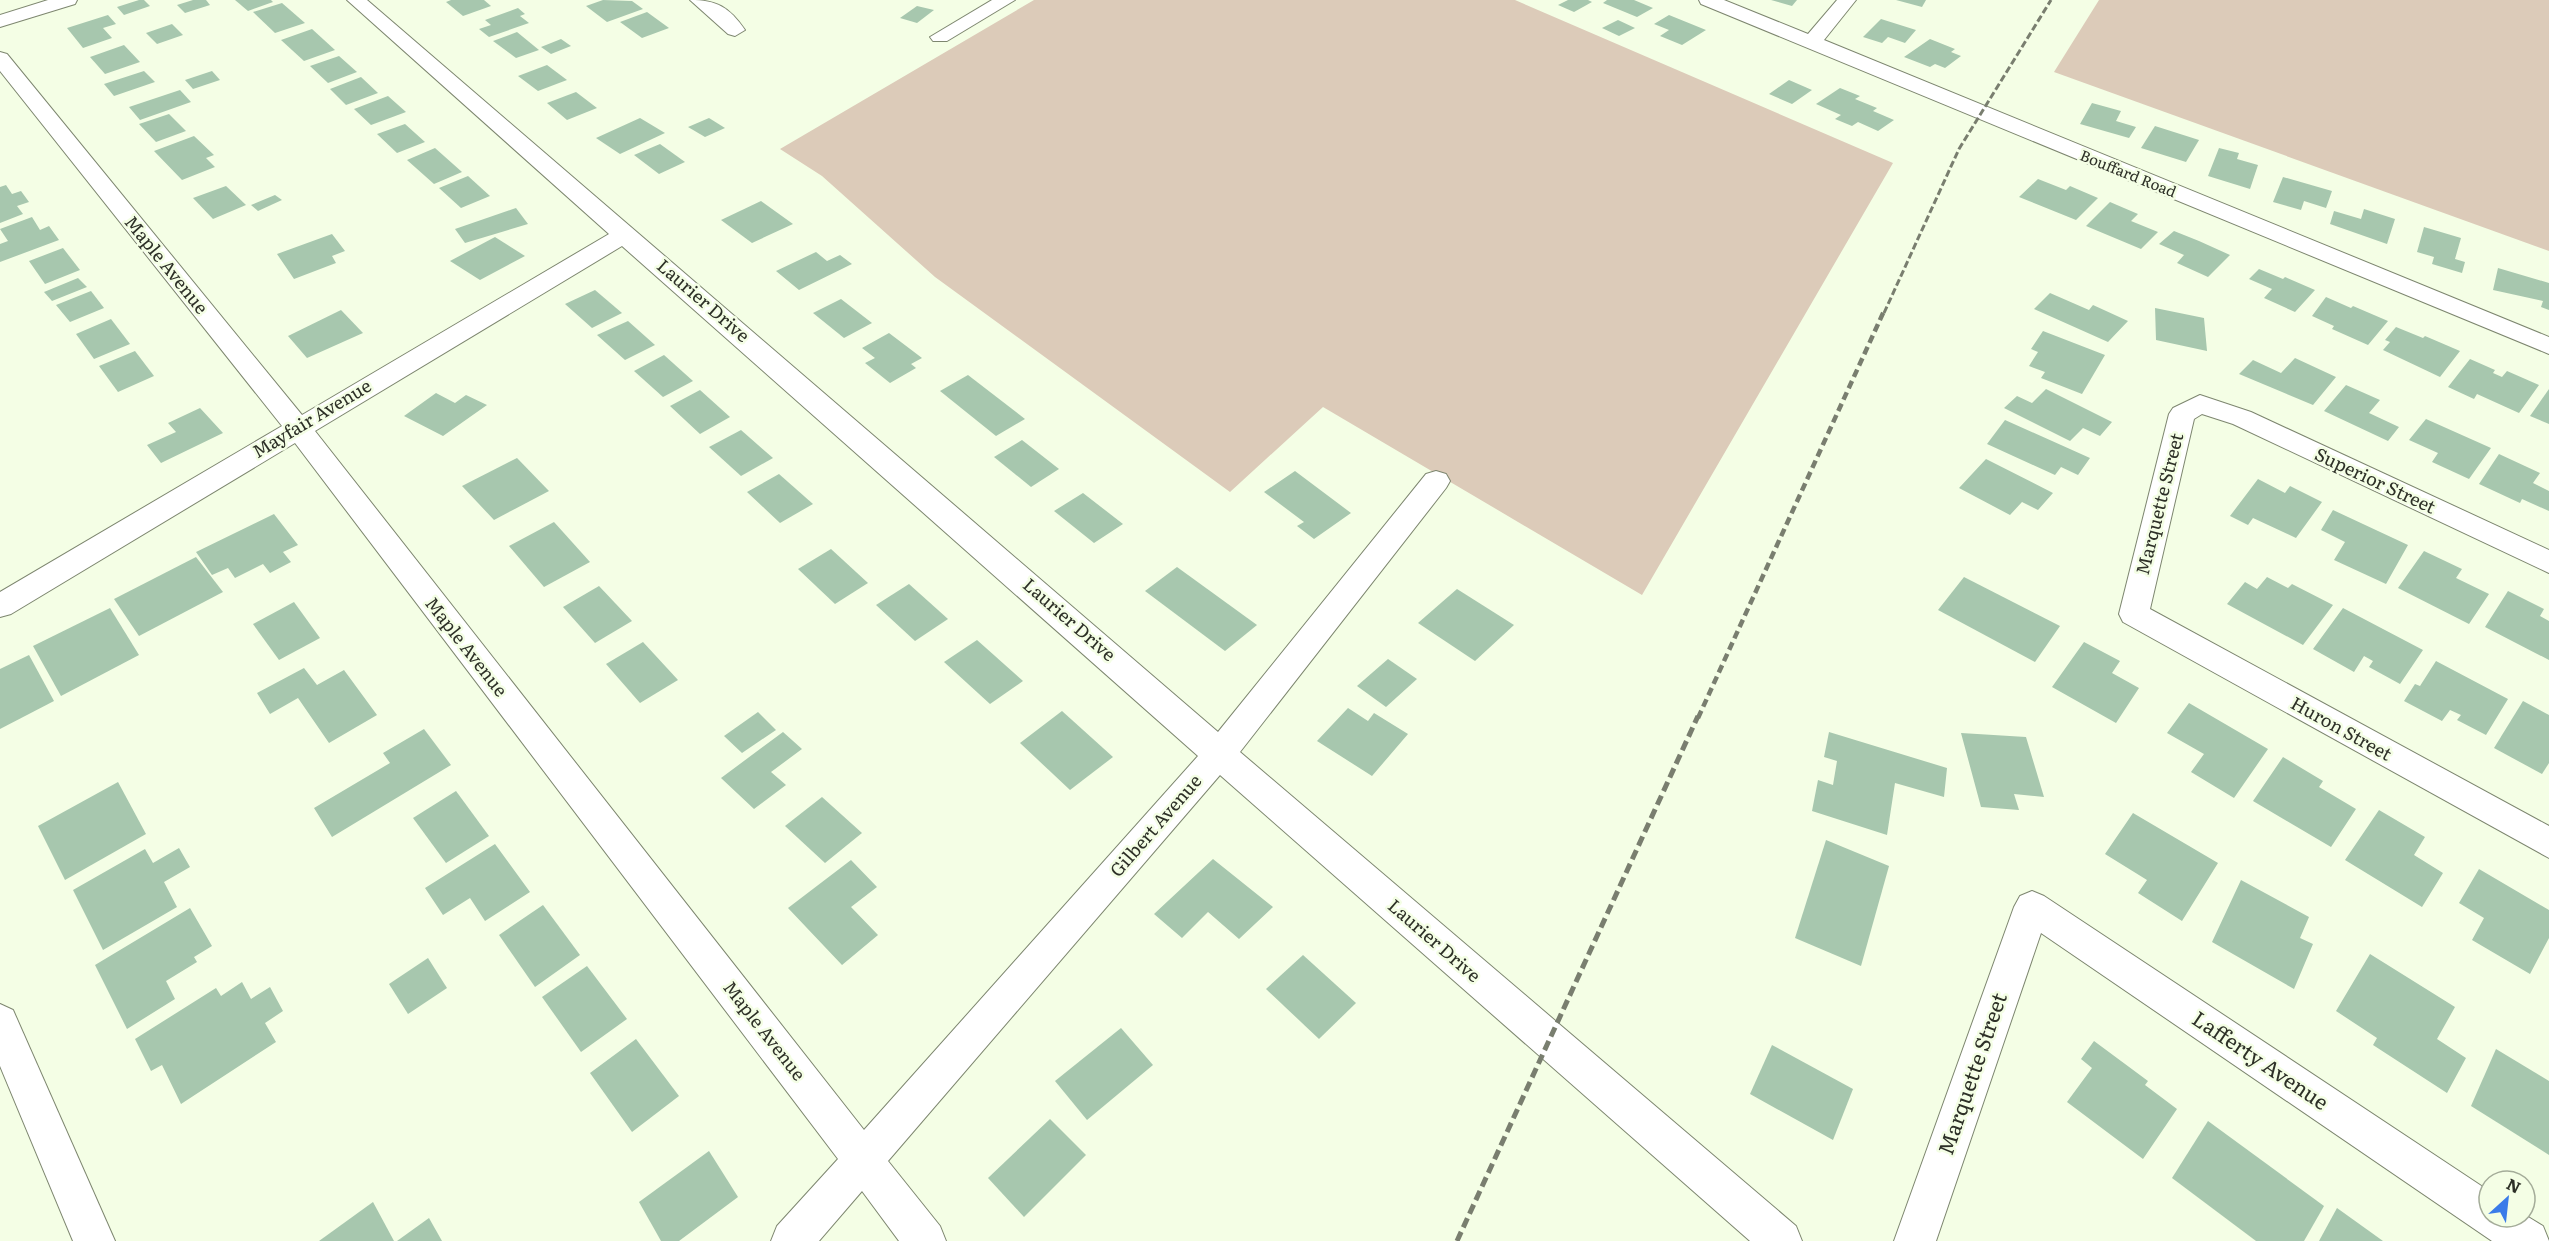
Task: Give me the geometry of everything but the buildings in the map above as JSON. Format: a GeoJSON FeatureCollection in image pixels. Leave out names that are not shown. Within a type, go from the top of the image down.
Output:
{"type":"FeatureCollection","features":[{"type":"Feature","properties":{"kind":"street"},"geometry":{"type":"LineString","coordinates":[[0,21],[68,0]]}},
{"type":"Feature","properties":{"kind":"street","name":"Laurier Drive"},"geometry":{"type":"LineString","coordinates":[[356,0],[1549,1042],[1781,1241]]}},
{"type":"Feature","properties":{"kind":"street"},"geometry":{"type":"LineString","coordinates":[[699,0],[722,16],[735,30]]}},
{"type":"Feature","properties":{"kind":"street"},"geometry":{"type":"LineString","coordinates":[[940,38],[1006,0]]}},
{"type":"Feature","properties":{"kind":"street","name":"Bouffard Road"},"geometry":{"type":"LineString","coordinates":[[1708,0],[2549,346]]}},
{"type":"Feature","properties":{"kind":"street"},"geometry":{"type":"LineString","coordinates":[[1812,42],[1847,0]]}},
{"type":"Feature","properties":{"kind":"street","name":"Maple Avenue"},"geometry":{"type":"LineString","coordinates":[[0,58],[297,427],[925,1241]]}},
{"type":"Feature","properties":{"kind":"street","name":"Mayfair Avenue"},"geometry":{"type":"LineString","coordinates":[[0,606],[297,427],[626,234]]}},
{"type":"Feature","properties":{"kind":"street","name":"Superior Street"},"geometry":{"type":"LineString","coordinates":[[2200,404],[2242,418],[2549,562]]}},
{"type":"Feature","properties":{"kind":"street","name":"Marquette Street"},"geometry":{"type":"LineString","coordinates":[[2134,614],[2182,414],[2200,404]]}},
{"type":"Feature","properties":{"kind":"street","name":"Gilbert Avenue"},"geometry":{"type":"LineString","coordinates":[[792,1241],[1220,753],[1436,482]]}},
{"type":"Feature","properties":{"kind":"street","name":"Huron Street"},"geometry":{"type":"LineString","coordinates":[[2134,614],[2549,843]]}},
{"type":"Feature","properties":{"kind":"street","name":"Marquette Street"},"geometry":{"type":"LineString","coordinates":[[1915,1241],[2032,908]]}},
{"type":"Feature","properties":{"kind":"street","name":"Lafferty Avenue"},"geometry":{"type":"LineString","coordinates":[[2032,908],[2477,1207]]}},
{"type":"Feature","properties":{"kind":"street"},"geometry":{"type":"LineString","coordinates":[[0,1022],[94,1241]]}},
{"type":"Feature","properties":{"kind":"street","name":"Lafferty Avenue"},"geometry":{"type":"LineString","coordinates":[[2510,1229],[2528,1241]]}},
{"type":"Feature","properties":{"kind":"shaded area"},"geometry":{"type":"Polygon","coordinates":[[[1034,0],[1515,0],[1893,163],[1642,595],[1323,407],[1230,492],[935,277],[822,176],[780,149],[1034,0]]]}},
{"type":"Feature","properties":{"kind":"shaded area"},"geometry":{"type":"Polygon","coordinates":[[[2099,0],[2549,0],[2549,251],[2054,72],[2099,0]]]}},
{"type":"Feature","properties":{"kind":"railway"},"geometry":{"type":"LineString","coordinates":[[1884,313],[1959,149],[2051,0]]}},
{"type":"Feature","properties":{"kind":"railway"},"geometry":{"type":"LineString","coordinates":[[1698,718],[1884,311]]}},
{"type":"Feature","properties":{"kind":"railway"},"geometry":{"type":"LineString","coordinates":[[1457,1241],[1698,716]]}}]}
